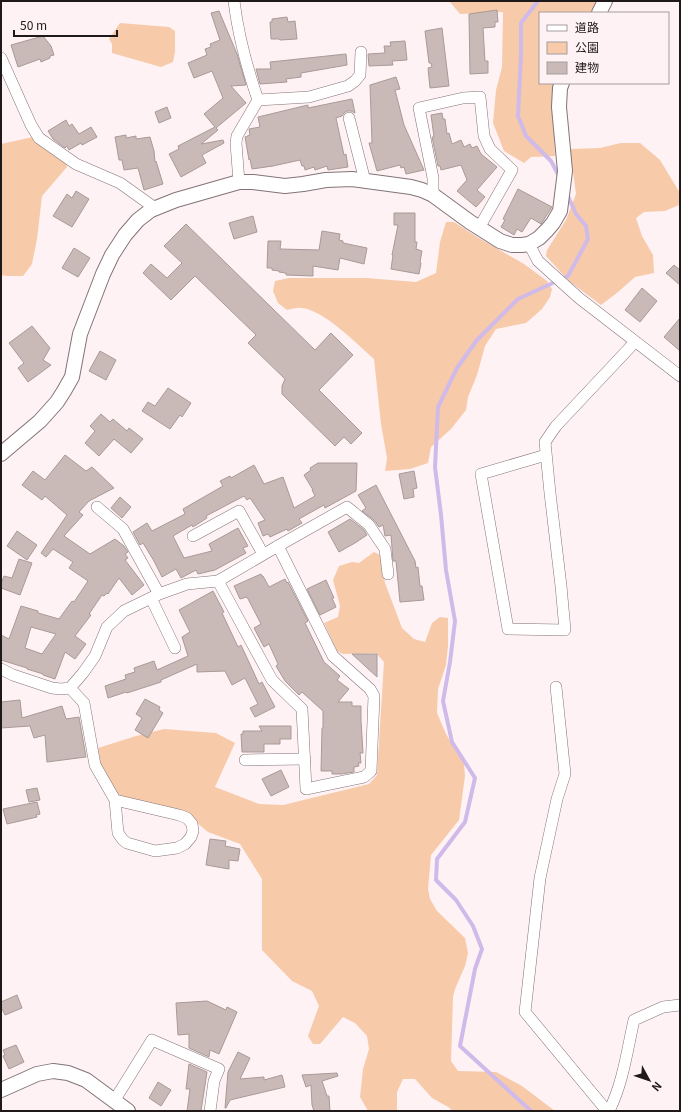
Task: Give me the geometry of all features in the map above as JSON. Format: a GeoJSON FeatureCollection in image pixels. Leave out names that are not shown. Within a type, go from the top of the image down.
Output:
{"type":"FeatureCollection","features":[{"type":"Feature","properties":{"kind":"street"},"geometry":{"type":"LineString","coordinates":[[234,1],[245,55],[258,100],[237,136],[236,143],[239,182]]}},
{"type":"Feature","properties":{"kind":"street"},"geometry":{"type":"LineString","coordinates":[[599,12],[606,1]]}},
{"type":"Feature","properties":{"kind":"street"},"geometry":{"type":"LineString","coordinates":[[258,100],[309,97],[348,86],[360,75],[361,52]]}},
{"type":"Feature","properties":{"kind":"street"},"geometry":{"type":"LineString","coordinates":[[1,58],[31,124],[40,138],[76,164],[120,183],[155,208]]}},
{"type":"Feature","properties":{"kind":"street"},"geometry":{"type":"LineString","coordinates":[[1,454],[40,421],[57,402],[64,391],[72,377],[80,334],[103,274],[112,255],[124,235],[138,220],[155,208],[176,200],[239,182],[253,182],[285,186],[326,180],[365,181],[411,187],[422,190],[433,195],[500,241],[512,245],[529,244],[539,238],[547,230],[560,211],[565,171],[559,108],[562,84]]}},
{"type":"Feature","properties":{"kind":"street"},"geometry":{"type":"LineString","coordinates":[[433,195],[433,178],[418,108],[463,98],[480,97],[484,136],[490,148],[512,170],[479,228]]}},
{"type":"Feature","properties":{"kind":"street"},"geometry":{"type":"LineString","coordinates":[[349,118],[365,181]]}},
{"type":"Feature","properties":{"kind":"street"},"geometry":{"type":"LineString","coordinates":[[529,244],[538,261],[579,298],[680,376]]}},
{"type":"Feature","properties":{"kind":"street"},"geometry":{"type":"LineString","coordinates":[[546,455],[481,474],[508,629],[565,630],[545,442],[556,426],[635,342]]}},
{"type":"Feature","properties":{"kind":"street"},"geometry":{"type":"LineString","coordinates":[[1,669],[13,675],[52,688],[70,688],[95,656],[107,627],[124,611],[155,596],[187,584],[218,581],[347,507],[369,525],[385,549],[388,574]]}},
{"type":"Feature","properties":{"kind":"street"},"geometry":{"type":"LineString","coordinates":[[97,508],[123,528],[155,596],[175,648]]}},
{"type":"Feature","properties":{"kind":"street"},"geometry":{"type":"LineString","coordinates":[[193,536],[239,511],[263,554]]}},
{"type":"Feature","properties":{"kind":"street"},"geometry":{"type":"LineString","coordinates":[[218,581],[272,680],[302,709],[306,789],[364,777],[371,771],[374,696],[370,688],[333,656],[278,546]]}},
{"type":"Feature","properties":{"kind":"street"},"geometry":{"type":"LineString","coordinates":[[556,687],[566,774],[557,799],[540,878],[526,1012],[608,1111],[621,1081],[634,1020],[663,1007],[680,1005]]}},
{"type":"Feature","properties":{"kind":"street"},"geometry":{"type":"LineString","coordinates":[[70,688],[84,703],[95,765],[115,800],[118,833],[123,840],[127,843],[155,851],[177,848],[185,844],[191,837],[193,831],[192,824],[187,818],[180,815],[115,800]]}},
{"type":"Feature","properties":{"kind":"street"},"geometry":{"type":"LineString","coordinates":[[245,760],[305,759]]}},
{"type":"Feature","properties":{"kind":"street"},"geometry":{"type":"LineString","coordinates":[[114,1101],[152,1040],[219,1069],[214,1081],[210,1111]]}},
{"type":"Feature","properties":{"kind":"street"},"geometry":{"type":"LineString","coordinates":[[1,1090],[37,1074],[53,1071],[68,1073],[86,1080],[128,1111]]}},
{"type":"Feature","properties":{"kind":"green space"},"geometry":{"type":"Polygon","coordinates":[[[598,1],[592,12],[539,12],[539,84],[554,84],[552,88],[555,156],[531,157],[524,163],[504,151],[493,123],[496,90],[502,67],[503,12],[460,14],[450,2],[598,1]]]}},
{"type":"Feature","properties":{"kind":"green space"},"geometry":{"type":"Polygon","coordinates":[[[120,23],[169,27],[175,31],[175,52],[173,62],[161,67],[112,53],[112,44],[109,39],[120,23]]]}},
{"type":"Feature","properties":{"kind":"green space"},"geometry":{"type":"Polygon","coordinates":[[[33,137],[59,159],[66,162],[67,167],[42,196],[37,239],[32,264],[23,276],[1,275],[1,144],[33,137]]]}},
{"type":"Feature","properties":{"kind":"green space"},"geometry":{"type":"Polygon","coordinates":[[[621,143],[640,143],[660,160],[680,193],[679,205],[665,211],[644,212],[636,218],[642,236],[653,255],[654,273],[635,277],[601,305],[569,281],[546,256],[547,250],[566,220],[576,194],[570,149],[600,148],[621,143]]]}},
{"type":"Feature","properties":{"kind":"green space"},"geometry":{"type":"Polygon","coordinates":[[[446,222],[454,222],[524,264],[547,281],[552,289],[550,297],[542,309],[526,323],[496,329],[485,346],[477,375],[468,397],[466,410],[451,429],[431,447],[428,463],[410,469],[385,471],[387,458],[381,424],[374,359],[350,337],[320,315],[311,310],[300,308],[287,310],[278,303],[273,291],[275,281],[289,278],[366,278],[416,282],[436,273],[440,242],[446,222]]]}},
{"type":"Feature","properties":{"kind":"green space"},"geometry":{"type":"Polygon","coordinates":[[[374,552],[380,555],[385,583],[402,628],[414,639],[425,642],[432,623],[440,617],[448,618],[446,665],[438,689],[437,713],[446,734],[464,764],[465,776],[459,820],[431,855],[428,889],[430,899],[437,911],[465,938],[468,953],[465,966],[453,997],[451,1061],[458,1071],[496,1072],[522,1086],[555,1111],[452,1111],[450,1108],[432,1098],[415,1079],[403,1079],[397,1092],[397,1111],[368,1111],[360,1097],[363,1069],[369,1049],[367,1036],[355,1023],[343,1017],[320,1044],[313,1044],[308,1036],[319,1006],[312,991],[292,981],[262,950],[262,879],[240,844],[208,832],[185,813],[118,801],[101,765],[98,748],[164,729],[216,733],[235,743],[215,787],[259,804],[283,805],[369,784],[377,775],[384,662],[376,653],[343,654],[337,651],[324,623],[338,617],[340,606],[333,580],[339,566],[352,562],[359,563],[374,552]]]}},
{"type":"Feature","properties":{"kind":"building"},"geometry":{"type":"Polygon","coordinates":[[[497,10],[498,22],[495,22],[495,27],[483,28],[485,61],[488,61],[488,73],[470,74],[469,14],[497,10]]]}},
{"type":"Feature","properties":{"kind":"building"},"geometry":{"type":"Polygon","coordinates":[[[219,11],[237,54],[246,85],[231,86],[246,103],[216,128],[218,130],[201,144],[223,140],[224,143],[202,155],[206,163],[181,177],[169,154],[179,149],[178,146],[215,127],[204,114],[223,98],[212,71],[194,78],[188,63],[207,55],[205,49],[211,47],[210,44],[220,40],[211,13],[219,11]]]}},
{"type":"Feature","properties":{"kind":"building"},"geometry":{"type":"Polygon","coordinates":[[[287,17],[288,22],[295,21],[297,39],[271,39],[270,22],[272,22],[272,19],[287,17]]]}},
{"type":"Feature","properties":{"kind":"building"},"geometry":{"type":"Polygon","coordinates":[[[442,28],[449,86],[430,88],[428,68],[432,67],[431,63],[429,63],[425,31],[442,28]]]}},
{"type":"Feature","properties":{"kind":"building"},"geometry":{"type":"Polygon","coordinates":[[[43,36],[51,46],[54,55],[41,62],[40,59],[18,67],[11,45],[43,36]]]}},
{"type":"Feature","properties":{"kind":"building"},"geometry":{"type":"Polygon","coordinates":[[[405,41],[407,60],[392,61],[393,65],[369,66],[368,54],[385,53],[384,46],[391,46],[390,42],[405,41]]]}},
{"type":"Feature","properties":{"kind":"building"},"geometry":{"type":"Polygon","coordinates":[[[346,54],[347,65],[301,73],[301,77],[286,79],[287,82],[260,84],[256,69],[271,69],[270,62],[346,54]]]}},
{"type":"Feature","properties":{"kind":"building"},"geometry":{"type":"Polygon","coordinates":[[[396,77],[400,89],[395,90],[404,125],[424,170],[406,174],[404,167],[401,168],[400,165],[377,171],[369,143],[372,143],[370,85],[396,77]]]}},
{"type":"Feature","properties":{"kind":"building"},"geometry":{"type":"Polygon","coordinates":[[[352,99],[355,113],[347,111],[342,116],[336,118],[348,167],[328,170],[327,166],[315,170],[314,167],[305,170],[300,160],[252,169],[245,137],[250,135],[249,129],[260,127],[258,117],[308,105],[308,108],[352,99]]]}},
{"type":"Feature","properties":{"kind":"building"},"geometry":{"type":"Polygon","coordinates":[[[167,107],[171,118],[159,123],[155,112],[167,107]]]}},
{"type":"Feature","properties":{"kind":"building"},"geometry":{"type":"Polygon","coordinates":[[[442,113],[443,119],[445,119],[447,134],[449,133],[452,144],[461,140],[464,147],[470,144],[472,148],[477,146],[481,154],[497,167],[477,190],[485,197],[476,207],[457,191],[467,180],[461,165],[441,170],[440,166],[438,166],[432,137],[434,137],[431,115],[442,113]]]}},
{"type":"Feature","properties":{"kind":"building"},"geometry":{"type":"Polygon","coordinates":[[[66,120],[69,126],[72,124],[79,134],[91,127],[97,137],[82,145],[81,143],[69,150],[67,146],[65,148],[53,139],[48,131],[66,120]]]}},
{"type":"Feature","properties":{"kind":"building"},"geometry":{"type":"Polygon","coordinates":[[[126,135],[126,138],[136,136],[136,139],[150,137],[155,162],[156,161],[163,184],[144,190],[138,168],[124,170],[122,160],[119,160],[115,137],[126,135]]]}},
{"type":"Feature","properties":{"kind":"building"},"geometry":{"type":"Polygon","coordinates":[[[518,189],[552,207],[541,224],[531,218],[522,232],[517,229],[514,235],[501,227],[505,220],[503,219],[518,189]]]}},
{"type":"Feature","properties":{"kind":"building"},"geometry":{"type":"Polygon","coordinates":[[[76,191],[89,199],[72,227],[53,216],[67,194],[72,198],[76,191]]]}},
{"type":"Feature","properties":{"kind":"building"},"geometry":{"type":"Polygon","coordinates":[[[394,213],[415,213],[416,249],[422,251],[419,274],[391,269],[392,255],[398,225],[394,225],[394,213]]]}},
{"type":"Feature","properties":{"kind":"building"},"geometry":{"type":"Polygon","coordinates":[[[253,216],[257,232],[234,239],[229,223],[253,216]]]}},
{"type":"Feature","properties":{"kind":"building"},"geometry":{"type":"Polygon","coordinates":[[[186,224],[315,350],[331,333],[353,355],[319,390],[362,433],[351,444],[344,437],[335,446],[282,394],[282,386],[285,379],[248,343],[256,335],[195,276],[171,300],[143,273],[151,264],[167,278],[182,263],[164,246],[186,224]]]}},
{"type":"Feature","properties":{"kind":"building"},"geometry":{"type":"Polygon","coordinates":[[[322,231],[340,234],[339,240],[343,241],[343,243],[367,248],[364,264],[340,258],[338,270],[313,266],[313,276],[286,275],[286,273],[272,270],[272,268],[267,268],[268,241],[281,241],[280,249],[319,250],[322,231]]]}},
{"type":"Feature","properties":{"kind":"building"},"geometry":{"type":"Polygon","coordinates":[[[74,248],[90,258],[78,277],[62,268],[74,248]]]}},
{"type":"Feature","properties":{"kind":"building"},"geometry":{"type":"Polygon","coordinates":[[[674,265],[680,270],[680,285],[666,273],[674,265]]]}},
{"type":"Feature","properties":{"kind":"building"},"geometry":{"type":"Polygon","coordinates":[[[642,288],[657,301],[640,322],[625,310],[642,288]]]}},
{"type":"Feature","properties":{"kind":"building"},"geometry":{"type":"Polygon","coordinates":[[[680,318],[680,351],[664,337],[680,318]]]}},
{"type":"Feature","properties":{"kind":"building"},"geometry":{"type":"Polygon","coordinates":[[[32,326],[50,348],[43,360],[51,365],[28,382],[18,368],[24,363],[9,343],[32,326]]]}},
{"type":"Feature","properties":{"kind":"building"},"geometry":{"type":"Polygon","coordinates":[[[100,351],[116,360],[106,380],[89,371],[100,351]]]}},
{"type":"Feature","properties":{"kind":"building"},"geometry":{"type":"Polygon","coordinates":[[[168,388],[191,403],[182,417],[180,415],[170,429],[142,411],[148,402],[155,406],[168,388]]]}},
{"type":"Feature","properties":{"kind":"building"},"geometry":{"type":"Polygon","coordinates":[[[101,414],[110,422],[113,419],[127,431],[129,428],[143,439],[131,453],[114,439],[99,456],[85,443],[95,431],[90,426],[101,414]]]}},
{"type":"Feature","properties":{"kind":"building"},"geometry":{"type":"Polygon","coordinates":[[[65,455],[86,471],[92,467],[114,488],[89,501],[79,512],[83,515],[64,536],[90,554],[115,539],[124,546],[128,552],[125,554],[128,558],[125,560],[144,585],[132,595],[119,578],[108,594],[107,593],[104,596],[102,595],[89,614],[91,615],[75,636],[86,644],[75,659],[65,652],[55,679],[1,660],[1,635],[9,639],[21,606],[59,619],[72,601],[74,602],[88,581],[69,568],[73,562],[53,549],[46,557],[41,553],[67,515],[45,496],[42,500],[22,485],[33,471],[45,480],[65,455]],[[31,627],[25,648],[42,654],[56,634],[31,627]]]}},
{"type":"Feature","properties":{"kind":"building"},"geometry":{"type":"Polygon","coordinates":[[[318,463],[357,463],[356,491],[325,508],[324,505],[299,519],[302,523],[288,531],[287,529],[270,537],[268,534],[263,536],[258,523],[265,520],[250,498],[247,500],[244,496],[206,516],[207,518],[193,527],[192,525],[173,536],[184,558],[212,551],[209,544],[238,528],[248,546],[243,548],[246,553],[215,570],[198,574],[196,570],[181,578],[176,569],[162,577],[143,543],[140,545],[133,532],[147,523],[152,531],[185,514],[183,509],[223,486],[220,481],[230,476],[231,478],[254,465],[264,484],[283,477],[294,508],[315,496],[304,475],[311,470],[310,468],[318,463]]]}},
{"type":"Feature","properties":{"kind":"building"},"geometry":{"type":"Polygon","coordinates":[[[414,471],[417,488],[413,489],[414,497],[404,499],[399,474],[414,471]]]}},
{"type":"Feature","properties":{"kind":"building"},"geometry":{"type":"Polygon","coordinates":[[[376,485],[415,561],[416,568],[418,567],[420,586],[422,586],[424,600],[400,602],[396,561],[393,561],[391,535],[385,536],[383,525],[379,527],[374,520],[362,511],[366,508],[358,495],[376,485]]]}},
{"type":"Feature","properties":{"kind":"building"},"geometry":{"type":"Polygon","coordinates":[[[120,497],[131,507],[122,518],[111,508],[120,497]]]}},
{"type":"Feature","properties":{"kind":"building"},"geometry":{"type":"Polygon","coordinates":[[[350,519],[364,530],[367,535],[339,552],[328,532],[350,519]]]}},
{"type":"Feature","properties":{"kind":"building"},"geometry":{"type":"Polygon","coordinates":[[[17,531],[37,545],[27,560],[7,546],[17,531]]]}},
{"type":"Feature","properties":{"kind":"building"},"geometry":{"type":"Polygon","coordinates":[[[19,559],[32,563],[20,595],[1,588],[4,576],[12,578],[19,559]]]}},
{"type":"Feature","properties":{"kind":"building"},"geometry":{"type":"Polygon","coordinates":[[[261,574],[269,587],[285,579],[287,583],[288,582],[308,621],[305,623],[324,662],[340,676],[337,680],[349,689],[338,702],[352,702],[352,706],[361,706],[363,753],[360,753],[361,763],[358,763],[359,766],[354,767],[354,772],[332,774],[332,771],[321,771],[323,711],[302,692],[299,695],[285,681],[276,666],[278,664],[269,644],[264,647],[254,628],[261,624],[247,597],[240,599],[234,586],[261,574]]]}},
{"type":"Feature","properties":{"kind":"building"},"geometry":{"type":"Polygon","coordinates":[[[326,580],[334,598],[332,598],[336,607],[320,615],[307,589],[326,580]]]}},
{"type":"Feature","properties":{"kind":"building"},"geometry":{"type":"Polygon","coordinates":[[[213,591],[224,612],[222,613],[238,647],[241,645],[259,684],[262,682],[275,707],[255,717],[250,708],[258,704],[245,678],[232,685],[225,671],[197,672],[197,664],[161,680],[161,682],[108,698],[105,686],[126,679],[125,675],[135,672],[134,668],[154,661],[157,670],[188,656],[182,637],[190,632],[179,610],[213,591]]]}},
{"type":"Feature","properties":{"kind":"building"},"geometry":{"type":"Polygon","coordinates":[[[352,654],[377,654],[377,677],[352,654]]]}},
{"type":"Feature","properties":{"kind":"building"},"geometry":{"type":"Polygon","coordinates":[[[145,699],[160,707],[159,710],[163,713],[148,738],[135,730],[142,718],[136,714],[145,699]]]}},
{"type":"Feature","properties":{"kind":"building"},"geometry":{"type":"Polygon","coordinates":[[[20,700],[22,718],[62,706],[66,719],[79,717],[86,757],[47,762],[45,735],[34,738],[30,726],[1,728],[1,702],[20,700]]]}},
{"type":"Feature","properties":{"kind":"building"},"geometry":{"type":"Polygon","coordinates":[[[259,726],[291,726],[291,739],[280,739],[280,744],[264,744],[264,752],[242,752],[241,734],[243,734],[243,731],[262,731],[259,726]]]}},
{"type":"Feature","properties":{"kind":"building"},"geometry":{"type":"Polygon","coordinates":[[[281,770],[289,787],[271,796],[262,779],[281,770]]]}},
{"type":"Feature","properties":{"kind":"building"},"geometry":{"type":"Polygon","coordinates":[[[37,788],[40,800],[29,802],[26,790],[37,788]]]}},
{"type":"Feature","properties":{"kind":"building"},"geometry":{"type":"Polygon","coordinates":[[[37,802],[40,814],[36,815],[37,817],[7,824],[3,809],[37,802]]]}},
{"type":"Feature","properties":{"kind":"building"},"geometry":{"type":"Polygon","coordinates":[[[210,839],[226,841],[225,846],[240,849],[238,861],[229,860],[229,869],[206,865],[210,839]]]}},
{"type":"Feature","properties":{"kind":"building"},"geometry":{"type":"Polygon","coordinates":[[[17,995],[22,1008],[5,1015],[1,1007],[1,1002],[17,995]]]}},
{"type":"Feature","properties":{"kind":"building"},"geometry":{"type":"Polygon","coordinates":[[[207,1001],[226,1010],[227,1007],[237,1012],[219,1054],[210,1050],[209,1057],[189,1048],[189,1034],[178,1035],[176,1003],[207,1001]]]}},
{"type":"Feature","properties":{"kind":"building"},"geometry":{"type":"Polygon","coordinates":[[[16,1045],[24,1062],[9,1069],[3,1056],[5,1055],[3,1050],[16,1045]]]}},
{"type":"Feature","properties":{"kind":"building"},"geometry":{"type":"Polygon","coordinates":[[[238,1052],[250,1058],[240,1079],[264,1077],[264,1080],[282,1075],[285,1087],[230,1100],[225,1108],[228,1072],[238,1052]]]}},
{"type":"Feature","properties":{"kind":"building"},"geometry":{"type":"Polygon","coordinates":[[[189,1064],[207,1072],[201,1111],[187,1111],[190,1089],[186,1089],[189,1064]]]}},
{"type":"Feature","properties":{"kind":"building"},"geometry":{"type":"Polygon","coordinates":[[[337,1073],[338,1076],[322,1081],[327,1096],[329,1096],[330,1111],[314,1111],[312,1105],[311,1085],[306,1087],[302,1075],[337,1073]]]}},
{"type":"Feature","properties":{"kind":"building"},"geometry":{"type":"Polygon","coordinates":[[[158,1082],[171,1090],[161,1106],[149,1098],[158,1082]]]}},
{"type":"Feature","properties":{"kind":"waterway"},"geometry":{"type":"LineString","coordinates":[[538,1],[521,23],[518,116],[526,136],[551,161],[560,178]]}},
{"type":"Feature","properties":{"kind":"waterway"},"geometry":{"type":"LineString","coordinates":[[531,1111],[460,1046],[475,969],[482,949],[473,926],[456,900],[436,880],[437,859],[465,822],[475,778],[452,742],[443,701],[455,621],[446,570],[435,467],[438,407],[457,368],[477,340],[518,299],[568,276],[588,239],[586,226],[576,214],[567,194]]}}]}
